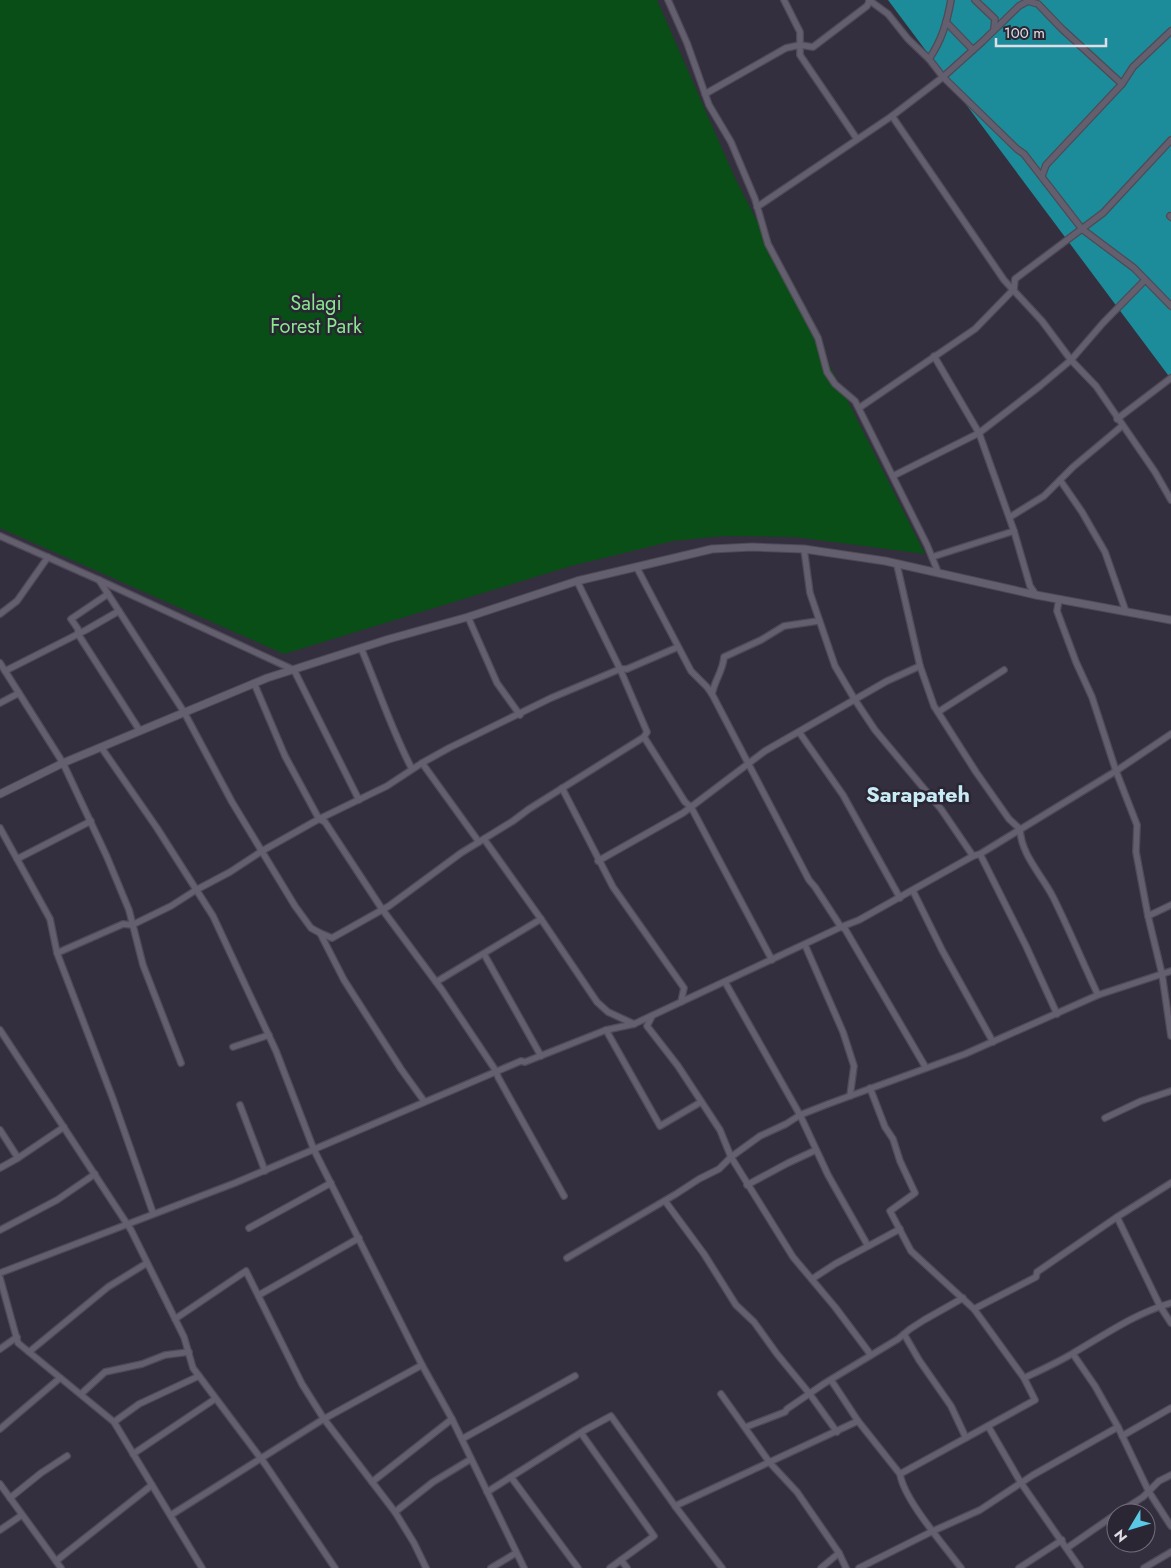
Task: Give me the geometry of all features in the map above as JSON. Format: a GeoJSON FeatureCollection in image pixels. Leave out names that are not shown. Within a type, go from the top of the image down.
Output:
{"type":"FeatureCollection","features":[{"type":"Feature","properties":{"kind":"street"},"geometry":{"type":"LineString","coordinates":[[668,0],[709,105],[731,142],[757,206],[768,244],[818,338],[827,372],[835,384],[856,401],[938,572]]}},
{"type":"Feature","properties":{"kind":"street"},"geometry":{"type":"LineString","coordinates":[[784,0],[800,32],[800,56],[857,139]]}},
{"type":"Feature","properties":{"kind":"street"},"geometry":{"type":"LineString","coordinates":[[705,94],[786,48],[800,45],[813,47],[867,6],[869,0],[888,14],[943,77],[1011,144],[1024,154],[1082,229],[1134,268],[1171,306]]}},
{"type":"Feature","properties":{"kind":"street"},"geometry":{"type":"LineString","coordinates":[[929,59],[938,45],[951,0]]}},
{"type":"Feature","properties":{"kind":"street"},"geometry":{"type":"LineString","coordinates":[[975,0],[995,20],[994,30]]}},
{"type":"Feature","properties":{"kind":"street"},"geometry":{"type":"LineString","coordinates":[[757,206],[892,116],[943,77],[1019,6],[1028,1],[1038,4],[1061,28],[1122,84]]}},
{"type":"Feature","properties":{"kind":"street"},"geometry":{"type":"LineString","coordinates":[[946,22],[973,50]]}},
{"type":"Feature","properties":{"kind":"street"},"geometry":{"type":"LineString","coordinates":[[1042,176],[1046,165],[1122,84],[1133,67],[1171,31]]}},
{"type":"Feature","properties":{"kind":"street"},"geometry":{"type":"LineString","coordinates":[[892,116],[1004,280],[1042,320],[1071,360],[1096,386],[1155,472],[1171,500]]}},
{"type":"Feature","properties":{"kind":"street"},"geometry":{"type":"LineString","coordinates":[[859,408],[975,329],[1014,289],[1015,279],[1103,213],[1171,140]]}},
{"type":"Feature","properties":{"kind":"street"},"geometry":{"type":"LineString","coordinates":[[893,476],[978,433],[1071,360],[1103,323],[1145,280]]}},
{"type":"Feature","properties":{"kind":"street"},"geometry":{"type":"LineString","coordinates":[[934,356],[978,433],[1010,517],[1030,586],[1036,595]]}},
{"type":"Feature","properties":{"kind":"street"},"geometry":{"type":"LineString","coordinates":[[1117,418],[1171,378]]}},
{"type":"Feature","properties":{"kind":"street"},"geometry":{"type":"LineString","coordinates":[[1010,517],[1044,496],[1073,467],[1122,426]]}},
{"type":"Feature","properties":{"kind":"street"},"geometry":{"type":"LineString","coordinates":[[1060,480],[1082,512],[1105,552],[1126,612]]}},
{"type":"Feature","properties":{"kind":"street"},"geometry":{"type":"LineString","coordinates":[[932,557],[1014,531]]}},
{"type":"Feature","properties":{"kind":"street"},"geometry":{"type":"LineString","coordinates":[[0,536],[294,670],[359,800]]}},
{"type":"Feature","properties":{"kind":"street"},"geometry":{"type":"LineString","coordinates":[[0,794],[64,763],[254,683],[422,629],[468,617],[577,581],[712,549],[752,547],[804,549],[884,561],[1036,595],[1171,620]]}},
{"type":"Feature","properties":{"kind":"street"},"geometry":{"type":"LineString","coordinates":[[804,549],[810,593],[818,621],[835,666],[874,730],[941,809],[973,856]]}},
{"type":"Feature","properties":{"kind":"street"},"geometry":{"type":"LineString","coordinates":[[0,614],[17,601],[48,557]]}},
{"type":"Feature","properties":{"kind":"street"},"geometry":{"type":"LineString","coordinates":[[897,565],[923,678],[938,712],[1009,819],[1020,829],[1020,840],[1052,895],[1098,995]]}},
{"type":"Feature","properties":{"kind":"street"},"geometry":{"type":"LineString","coordinates":[[637,568],[691,671],[712,694],[809,880],[815,886],[841,927],[845,929],[926,1068]]}},
{"type":"Feature","properties":{"kind":"street"},"geometry":{"type":"LineString","coordinates":[[99,580],[184,712],[232,802],[295,906],[311,928],[332,938],[382,910],[481,841],[644,737],[647,732],[620,669],[577,581]]}},
{"type":"Feature","properties":{"kind":"street"},"geometry":{"type":"LineString","coordinates":[[108,594],[71,618],[78,629],[78,634],[140,731]]}},
{"type":"Feature","properties":{"kind":"street"},"geometry":{"type":"LineString","coordinates":[[1059,599],[1057,611],[1076,662],[1092,697],[1116,771],[1137,825],[1136,852],[1148,916],[1162,974],[1171,1036]]}},
{"type":"Feature","properties":{"kind":"street"},"geometry":{"type":"LineString","coordinates":[[5,671],[119,611]]}},
{"type":"Feature","properties":{"kind":"street"},"geometry":{"type":"LineString","coordinates":[[468,617],[497,684],[520,715]]}},
{"type":"Feature","properties":{"kind":"street"},"geometry":{"type":"LineString","coordinates":[[712,694],[715,680],[723,668],[724,657],[761,640],[784,626],[818,621]]}},
{"type":"Feature","properties":{"kind":"street"},"geometry":{"type":"LineString","coordinates":[[57,953],[123,924],[132,925],[171,906],[319,819],[387,786],[422,763],[551,698],[678,647]]}},
{"type":"Feature","properties":{"kind":"street"},"geometry":{"type":"LineString","coordinates":[[361,648],[394,726],[400,745],[412,769]]}},
{"type":"Feature","properties":{"kind":"street"},"geometry":{"type":"LineString","coordinates":[[0,663],[64,763],[108,857],[128,910],[143,965],[181,1064]]}},
{"type":"Feature","properties":{"kind":"street"},"geometry":{"type":"LineString","coordinates":[[598,861],[683,813],[765,751],[887,681],[920,666]]}},
{"type":"Feature","properties":{"kind":"street"},"geometry":{"type":"LineString","coordinates":[[938,712],[1004,670]]}},
{"type":"Feature","properties":{"kind":"street"},"geometry":{"type":"LineString","coordinates":[[254,683],[286,756],[319,819],[325,822],[382,910],[436,982],[496,1071],[564,1196]]}},
{"type":"Feature","properties":{"kind":"street"},"geometry":{"type":"LineString","coordinates":[[0,703],[19,693]]}},
{"type":"Feature","properties":{"kind":"street"},"geometry":{"type":"LineString","coordinates":[[799,732],[843,795],[900,898]]}},
{"type":"Feature","properties":{"kind":"street"},"geometry":{"type":"LineString","coordinates":[[0,1273],[265,1171],[521,1061],[525,1062],[606,1030],[634,1024],[859,920],[913,891],[973,856],[980,854],[1116,771],[1171,734]]}},
{"type":"Feature","properties":{"kind":"street"},"geometry":{"type":"LineString","coordinates":[[644,737],[685,802],[691,807],[772,960]]}},
{"type":"Feature","properties":{"kind":"street"},"geometry":{"type":"LineString","coordinates":[[101,748],[157,828],[213,916],[269,1035],[314,1150],[422,1365],[462,1439],[524,1568]]}},
{"type":"Feature","properties":{"kind":"street"},"geometry":{"type":"LineString","coordinates":[[422,763],[541,919],[597,1002],[608,1012],[634,1024]]}},
{"type":"Feature","properties":{"kind":"street"},"geometry":{"type":"LineString","coordinates":[[562,788],[598,861],[628,910],[684,988],[681,1002]]}},
{"type":"Feature","properties":{"kind":"street"},"geometry":{"type":"LineString","coordinates":[[17,859],[91,821]]}},
{"type":"Feature","properties":{"kind":"street"},"geometry":{"type":"LineString","coordinates":[[0,828],[50,919],[57,953],[154,1213]]}},
{"type":"Feature","properties":{"kind":"street"},"geometry":{"type":"LineString","coordinates":[[980,854],[1026,946],[1057,1014]]}},
{"type":"Feature","properties":{"kind":"street"},"geometry":{"type":"LineString","coordinates":[[913,891],[942,950],[993,1042]]}},
{"type":"Feature","properties":{"kind":"street"},"geometry":{"type":"LineString","coordinates":[[1148,916],[1171,904]]}},
{"type":"Feature","properties":{"kind":"street"},"geometry":{"type":"LineString","coordinates":[[436,982],[541,919]]}},
{"type":"Feature","properties":{"kind":"street"},"geometry":{"type":"LineString","coordinates":[[320,933],[344,980],[400,1069],[424,1102]]}},
{"type":"Feature","properties":{"kind":"street"},"geometry":{"type":"LineString","coordinates":[[804,945],[843,1032],[854,1066],[850,1096]]}},
{"type":"Feature","properties":{"kind":"street"},"geometry":{"type":"LineString","coordinates":[[484,954],[541,1056]]}},
{"type":"Feature","properties":{"kind":"street"},"geometry":{"type":"LineString","coordinates":[[567,1258],[698,1179],[719,1169],[731,1157],[760,1136],[800,1116],[993,1042],[1098,995],[1171,971]]}},
{"type":"Feature","properties":{"kind":"street"},"geometry":{"type":"LineString","coordinates":[[725,982],[800,1116],[828,1175],[868,1246]]}},
{"type":"Feature","properties":{"kind":"street"},"geometry":{"type":"LineString","coordinates":[[652,1015],[647,1026],[678,1066],[720,1130],[731,1157],[793,1258],[812,1279],[871,1355]]}},
{"type":"Feature","properties":{"kind":"street"},"geometry":{"type":"LineString","coordinates":[[0,1030],[127,1224],[184,1337],[193,1368],[260,1459],[335,1568]]}},
{"type":"Feature","properties":{"kind":"street"},"geometry":{"type":"LineString","coordinates":[[606,1030],[660,1126],[701,1102]]}},
{"type":"Feature","properties":{"kind":"street"},"geometry":{"type":"LineString","coordinates":[[233,1047],[269,1035]]}},
{"type":"Feature","properties":{"kind":"street"},"geometry":{"type":"LineString","coordinates":[[870,1088],[885,1127],[893,1139],[900,1161],[915,1193],[890,1212],[911,1251],[974,1309],[1024,1378],[1035,1400],[900,1474]]}},
{"type":"Feature","properties":{"kind":"street"},"geometry":{"type":"LineString","coordinates":[[1105,1118],[1141,1101],[1171,1091]]}},
{"type":"Feature","properties":{"kind":"street"},"geometry":{"type":"LineString","coordinates":[[240,1104],[265,1171]]}},
{"type":"Feature","properties":{"kind":"street"},"geometry":{"type":"LineString","coordinates":[[0,1168],[64,1127]]}},
{"type":"Feature","properties":{"kind":"street"},"geometry":{"type":"LineString","coordinates":[[0,1130],[18,1158]]}},
{"type":"Feature","properties":{"kind":"street"},"geometry":{"type":"LineString","coordinates":[[747,1185],[816,1150]]}},
{"type":"Feature","properties":{"kind":"street"},"geometry":{"type":"LineString","coordinates":[[0,1230],[57,1200],[95,1174]]}},
{"type":"Feature","properties":{"kind":"street"},"geometry":{"type":"LineString","coordinates":[[974,1309],[1036,1277],[1037,1272],[1117,1217],[1171,1183]]}},
{"type":"Feature","properties":{"kind":"street"},"geometry":{"type":"LineString","coordinates":[[250,1228],[331,1184]]}},
{"type":"Feature","properties":{"kind":"street"},"geometry":{"type":"LineString","coordinates":[[665,1200],[704,1254],[736,1305],[754,1322],[837,1432]]}},
{"type":"Feature","properties":{"kind":"street"},"geometry":{"type":"LineString","coordinates":[[1117,1217],[1160,1306],[1171,1323]]}},
{"type":"Feature","properties":{"kind":"street"},"geometry":{"type":"LineString","coordinates":[[812,1279],[900,1229]]}},
{"type":"Feature","properties":{"kind":"street"},"geometry":{"type":"LineString","coordinates":[[258,1295],[359,1238]]}},
{"type":"Feature","properties":{"kind":"street"},"geometry":{"type":"LineString","coordinates":[[29,1352],[108,1287],[147,1263]]}},
{"type":"Feature","properties":{"kind":"street"},"geometry":{"type":"LineString","coordinates":[[175,1319],[246,1271],[302,1384],[324,1419],[395,1512],[414,1543],[426,1568]]}},
{"type":"Feature","properties":{"kind":"street"},"geometry":{"type":"LineString","coordinates":[[0,1278],[18,1343],[114,1422],[202,1568]]}},
{"type":"Feature","properties":{"kind":"street"},"geometry":{"type":"LineString","coordinates":[[746,1427],[785,1412],[809,1393],[898,1339],[942,1308],[963,1298]]}},
{"type":"Feature","properties":{"kind":"street"},"geometry":{"type":"LineString","coordinates":[[1024,1378],[1073,1354],[1130,1319],[1171,1303]]}},
{"type":"Feature","properties":{"kind":"street"},"geometry":{"type":"LineString","coordinates":[[904,1334],[919,1360],[951,1406],[966,1438]]}},
{"type":"Feature","properties":{"kind":"street"},"geometry":{"type":"LineString","coordinates":[[0,1349],[17,1337]]}},
{"type":"Feature","properties":{"kind":"street"},"geometry":{"type":"LineString","coordinates":[[80,1394],[105,1372],[142,1364],[165,1355],[189,1352]]}},
{"type":"Feature","properties":{"kind":"street"},"geometry":{"type":"LineString","coordinates":[[1073,1354],[1095,1386],[1118,1427],[1149,1492],[1171,1526]]}},
{"type":"Feature","properties":{"kind":"street"},"geometry":{"type":"LineString","coordinates":[[171,1515],[324,1419],[422,1365]]}},
{"type":"Feature","properties":{"kind":"street"},"geometry":{"type":"LineString","coordinates":[[114,1422],[139,1404],[199,1376]]}},
{"type":"Feature","properties":{"kind":"street"},"geometry":{"type":"LineString","coordinates":[[462,1439],[576,1376]]}},
{"type":"Feature","properties":{"kind":"street"},"geometry":{"type":"LineString","coordinates":[[0,1428],[60,1378]]}},
{"type":"Feature","properties":{"kind":"street"},"geometry":{"type":"LineString","coordinates":[[831,1380],[858,1422],[900,1474],[901,1480],[920,1514],[962,1568]]}},
{"type":"Feature","properties":{"kind":"street"},"geometry":{"type":"LineString","coordinates":[[720,1394],[746,1427],[752,1440],[770,1463],[798,1492],[839,1553],[846,1568]]}},
{"type":"Feature","properties":{"kind":"street"},"geometry":{"type":"LineString","coordinates":[[133,1454],[215,1399]]}},
{"type":"Feature","properties":{"kind":"street"},"geometry":{"type":"LineString","coordinates":[[1122,1436],[1171,1408]]}},
{"type":"Feature","properties":{"kind":"street"},"geometry":{"type":"LineString","coordinates":[[487,1492],[611,1416],[722,1568]]}},
{"type":"Feature","properties":{"kind":"street"},"geometry":{"type":"LineString","coordinates":[[372,1482],[452,1420]]}},
{"type":"Feature","properties":{"kind":"street"},"geometry":{"type":"LineString","coordinates":[[675,1506],[858,1422]]}},
{"type":"Feature","properties":{"kind":"street"},"geometry":{"type":"LineString","coordinates":[[988,1426],[1021,1483],[1080,1568]]}},
{"type":"Feature","properties":{"kind":"street"},"geometry":{"type":"LineString","coordinates":[[859,1568],[980,1510],[1021,1483],[1118,1427]]}},
{"type":"Feature","properties":{"kind":"street"},"geometry":{"type":"LineString","coordinates":[[582,1433],[654,1536],[610,1568]]}},
{"type":"Feature","properties":{"kind":"street"},"geometry":{"type":"LineString","coordinates":[[10,1498],[67,1456]]}},
{"type":"Feature","properties":{"kind":"street"},"geometry":{"type":"LineString","coordinates":[[395,1512],[433,1482],[471,1459]]}},
{"type":"Feature","properties":{"kind":"street"},"geometry":{"type":"LineString","coordinates":[[1133,1503],[1149,1492],[1159,1481],[1171,1475]]}},
{"type":"Feature","properties":{"kind":"street"},"geometry":{"type":"LineString","coordinates":[[511,1477],[578,1568]]}},
{"type":"Feature","properties":{"kind":"street"},"geometry":{"type":"LineString","coordinates":[[0,1484],[61,1568]]}},
{"type":"Feature","properties":{"kind":"street"},"geometry":{"type":"LineString","coordinates":[[56,1561],[152,1485]]}},
{"type":"Feature","properties":{"kind":"street"},"geometry":{"type":"LineString","coordinates":[[0,1530],[22,1515]]}},
{"type":"Feature","properties":{"kind":"street"},"geometry":{"type":"LineString","coordinates":[[1067,1548],[1106,1521]]}},
{"type":"Feature","properties":{"kind":"street"},"geometry":{"type":"LineString","coordinates":[[1019,1568],[1062,1540]]}},
{"type":"Feature","properties":{"kind":"street"},"geometry":{"type":"LineString","coordinates":[[1144,1568],[1171,1552]]}},
{"type":"Feature","properties":{"kind":"street"},"geometry":{"type":"LineString","coordinates":[[491,1568],[516,1553]]}},
{"type":"Feature","properties":{"kind":"street"},"geometry":{"type":"LineString","coordinates":[[821,1568],[839,1553]]}},
{"type":"Feature","properties":{"kind":"street"},"geometry":{"type":"LineString","coordinates":[[621,1560],[627,1568]]}},
{"type":"Feature","properties":{"kind":"green space","name":"Salagi Forest Park"},"geometry":{"type":"Polygon","coordinates":[[[0,0],[657,0],[734,176],[925,554],[795,537],[723,536],[673,541],[571,566],[284,654],[0,528],[0,0]]]}},
{"type":"Feature","properties":{"kind":"water"},"geometry":{"type":"Polygon","coordinates":[[[888,0],[1171,0],[1171,379],[888,0]]]}},
{"type":"Feature","properties":{"kind":"district","name":"Sarapateh"},"geometry":{"type":"Point","coordinates":[918,794]}}]}
